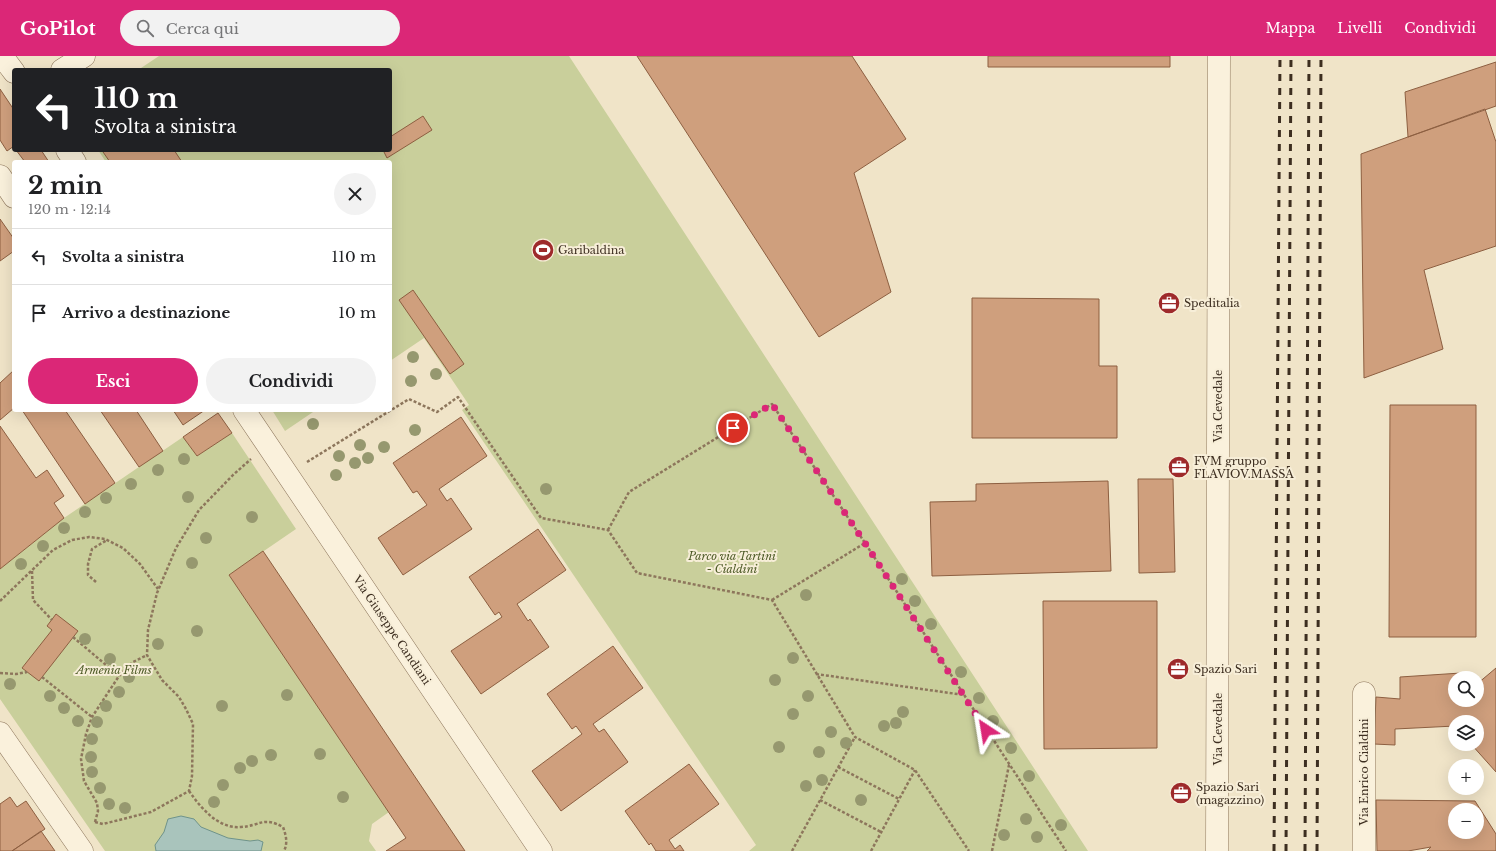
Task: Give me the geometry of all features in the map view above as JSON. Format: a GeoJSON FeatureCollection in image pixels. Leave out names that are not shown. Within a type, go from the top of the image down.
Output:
{"type":"FeatureCollection","features":[{"type":"Feature","properties":{"kind":"street"},"geometry":{"type":"LineString","coordinates":[[2,56],[12,69]]}},
{"type":"Feature","properties":{"kind":"street"},"geometry":{"type":"LineString","coordinates":[[65,68],[84,56]]}},
{"type":"Feature","properties":{"kind":"street","name":"Via Cevedale"},"geometry":{"type":"LineString","coordinates":[[1217,851],[1219,56]]}},
{"type":"Feature","properties":{"kind":"street"},"geometry":{"type":"LineString","coordinates":[[0,176],[12,194]]}},
{"type":"Feature","properties":{"kind":"street","name":"Via Giuseppe Candiani"},"geometry":{"type":"LineString","coordinates":[[245,412],[541,851]]}},
{"type":"Feature","properties":{"kind":"street","name":"Via Enrico Cialdini"},"geometry":{"type":"LineString","coordinates":[[1364,692],[1364,851]]}},
{"type":"Feature","properties":{"kind":"street"},"geometry":{"type":"LineString","coordinates":[[0,733],[82,851]]}},
{"type":"Feature","properties":{"kind":"path"},"geometry":{"type":"LineString","coordinates":[[392,410],[409,399],[436,412],[458,397],[541,518],[608,530],[637,573],[772,600],[865,543]]}},
{"type":"Feature","properties":{"kind":"path"},"geometry":{"type":"LineString","coordinates":[[608,530],[629,492],[772,404],[865,543],[1066,851]]}},
{"type":"Feature","properties":{"kind":"path"},"geometry":{"type":"LineString","coordinates":[[303,465],[388,412]]}},
{"type":"Feature","properties":{"kind":"path"},"geometry":{"type":"LineString","coordinates":[[250,460],[199,510],[176,548],[158,590],[148,630],[147,655],[162,680],[178,697],[186,709],[192,724],[192,776],[190,791],[200,806],[226,826],[242,827],[261,822],[274,822],[283,827],[286,837],[286,847],[284,851]]}},
{"type":"Feature","properties":{"kind":"path"},"geometry":{"type":"LineString","coordinates":[[0,601],[54,550],[72,540],[89,537],[105,538],[123,548],[140,564],[158,590]]}},
{"type":"Feature","properties":{"kind":"path"},"geometry":{"type":"LineString","coordinates":[[96,582],[88,574],[88,564],[92,549],[108,540]]}},
{"type":"Feature","properties":{"kind":"path"},"geometry":{"type":"LineString","coordinates":[[32,570],[33,600],[52,620]]}},
{"type":"Feature","properties":{"kind":"path"},"geometry":{"type":"LineString","coordinates":[[772,600],[854,737],[915,770],[969,851]]}},
{"type":"Feature","properties":{"kind":"path"},"geometry":{"type":"LineString","coordinates":[[73,637],[119,676]]}},
{"type":"Feature","properties":{"kind":"path"},"geometry":{"type":"LineString","coordinates":[[92,825],[95,822],[98,811],[97,803],[84,781],[81,758],[86,734],[92,717],[119,676],[133,662],[147,655]]}},
{"type":"Feature","properties":{"kind":"path"},"geometry":{"type":"LineString","coordinates":[[0,673],[16,674],[27,672]]}},
{"type":"Feature","properties":{"kind":"path"},"geometry":{"type":"LineString","coordinates":[[816,674],[964,695]]}},
{"type":"Feature","properties":{"kind":"path"},"geometry":{"type":"LineString","coordinates":[[42,677],[92,717]]}},
{"type":"Feature","properties":{"kind":"path"},"geometry":{"type":"LineString","coordinates":[[792,851],[854,737]]}},
{"type":"Feature","properties":{"kind":"path"},"geometry":{"type":"LineString","coordinates":[[992,851],[1009,765]]}},
{"type":"Feature","properties":{"kind":"path"},"geometry":{"type":"LineString","coordinates":[[838,767],[899,799]]}},
{"type":"Feature","properties":{"kind":"path"},"geometry":{"type":"LineString","coordinates":[[871,851],[915,770]]}},
{"type":"Feature","properties":{"kind":"path"},"geometry":{"type":"LineString","coordinates":[[95,822],[103,824],[151,812],[190,791]]}},
{"type":"Feature","properties":{"kind":"path"},"geometry":{"type":"LineString","coordinates":[[820,800],[881,832]]}},
{"type":"Feature","properties":{"kind":"green space","name":"Parco via Tartini - Cialdini"},"geometry":{"type":"Polygon","coordinates":[[[159,56],[569,56],[1088,851],[749,851],[756,845],[462,410],[469,405],[424,338],[392,360],[392,160],[105,160],[99,152],[392,152],[392,68],[141,68],[159,56]]]}},
{"type":"Feature","properties":{"kind":"green space"},"geometry":{"type":"Polygon","coordinates":[[[273,412],[313,412],[285,431],[273,412]]]}},
{"type":"Feature","properties":{"kind":"green space","name":"Armenia Films"},"geometry":{"type":"Polygon","coordinates":[[[232,433],[296,529],[229,575],[389,812],[372,824],[369,841],[376,851],[105,851],[0,699],[0,569],[64,518],[183,437],[197,456],[232,433]]]}},
{"type":"Feature","properties":{"kind":"water"},"geometry":{"type":"Polygon","coordinates":[[[181,816],[194,819],[201,827],[228,838],[250,841],[258,840],[263,842],[261,851],[156,851],[155,845],[164,832],[168,819],[181,816]]]}},
{"type":"Feature","properties":{"kind":"building"},"geometry":{"type":"Polygon","coordinates":[[[637,56],[852,56],[906,139],[854,173],[891,292],[819,337],[637,56]]]}},
{"type":"Feature","properties":{"kind":"building"},"geometry":{"type":"Polygon","coordinates":[[[988,56],[1170,56],[1170,67],[988,67],[988,56]]]}},
{"type":"Feature","properties":{"kind":"building"},"geometry":{"type":"Polygon","coordinates":[[[1496,62],[1496,106],[1408,137],[1405,92],[1496,62]]]}},
{"type":"Feature","properties":{"kind":"building"},"geometry":{"type":"Polygon","coordinates":[[[0,89],[12,107],[12,147],[7,151],[0,140],[0,89]]]}},
{"type":"Feature","properties":{"kind":"building"},"geometry":{"type":"Polygon","coordinates":[[[1485,109],[1496,142],[1496,246],[1424,270],[1443,349],[1364,378],[1361,154],[1485,109]]]}},
{"type":"Feature","properties":{"kind":"building"},"geometry":{"type":"Polygon","coordinates":[[[423,116],[432,130],[387,158],[384,152],[392,152],[392,136],[423,116]]]}},
{"type":"Feature","properties":{"kind":"building"},"geometry":{"type":"Polygon","coordinates":[[[18,152],[42,152],[48,160],[24,160],[18,152]]]}},
{"type":"Feature","properties":{"kind":"building"},"geometry":{"type":"Polygon","coordinates":[[[103,152],[175,152],[181,160],[109,160],[103,152]]]}},
{"type":"Feature","properties":{"kind":"building"},"geometry":{"type":"Polygon","coordinates":[[[0,219],[12,236],[12,252],[0,261],[0,219]]]}},
{"type":"Feature","properties":{"kind":"building"},"geometry":{"type":"Polygon","coordinates":[[[413,290],[464,364],[450,374],[399,300],[413,290]]]}},
{"type":"Feature","properties":{"kind":"building"},"geometry":{"type":"Polygon","coordinates":[[[972,298],[1099,299],[1099,366],[1117,366],[1117,438],[972,438],[972,298]]]}},
{"type":"Feature","properties":{"kind":"building"},"geometry":{"type":"Polygon","coordinates":[[[12,372],[12,410],[0,420],[0,383],[12,372]]]}},
{"type":"Feature","properties":{"kind":"building"},"geometry":{"type":"Polygon","coordinates":[[[1390,405],[1476,405],[1476,637],[1389,637],[1390,405]]]}},
{"type":"Feature","properties":{"kind":"building"},"geometry":{"type":"Polygon","coordinates":[[[23,412],[66,412],[115,483],[85,504],[23,412]]]}},
{"type":"Feature","properties":{"kind":"building"},"geometry":{"type":"Polygon","coordinates":[[[101,412],[137,412],[163,451],[139,467],[101,412]]]}},
{"type":"Feature","properties":{"kind":"building"},"geometry":{"type":"Polygon","coordinates":[[[174,412],[202,412],[183,425],[174,412]]]}},
{"type":"Feature","properties":{"kind":"building"},"geometry":{"type":"Polygon","coordinates":[[[218,413],[232,433],[197,456],[183,437],[218,413]]]}},
{"type":"Feature","properties":{"kind":"building"},"geometry":{"type":"Polygon","coordinates":[[[461,417],[487,456],[439,489],[447,501],[451,498],[472,529],[403,575],[378,538],[427,505],[417,491],[413,493],[393,463],[461,417]]]}},
{"type":"Feature","properties":{"kind":"building"},"geometry":{"type":"Polygon","coordinates":[[[0,426],[36,478],[47,470],[64,496],[54,503],[64,518],[0,569],[0,426]]]}},
{"type":"Feature","properties":{"kind":"building"},"geometry":{"type":"Polygon","coordinates":[[[1138,479],[1173,479],[1175,572],[1139,573],[1138,479]]]}},
{"type":"Feature","properties":{"kind":"building"},"geometry":{"type":"Polygon","coordinates":[[[1108,481],[1111,571],[932,576],[930,502],[976,501],[976,484],[1108,481]]]}},
{"type":"Feature","properties":{"kind":"building"},"geometry":{"type":"Polygon","coordinates":[[[538,529],[566,570],[517,604],[528,621],[530,619],[549,647],[481,694],[451,651],[502,617],[499,612],[495,615],[469,577],[538,529]]]}},
{"type":"Feature","properties":{"kind":"building"},"geometry":{"type":"Polygon","coordinates":[[[263,551],[465,851],[386,851],[406,838],[229,575],[263,551]]]}},
{"type":"Feature","properties":{"kind":"building"},"geometry":{"type":"Polygon","coordinates":[[[1043,601],[1157,601],[1157,748],[1044,749],[1043,601]]]}},
{"type":"Feature","properties":{"kind":"building"},"geometry":{"type":"Polygon","coordinates":[[[56,614],[78,631],[39,681],[22,668],[52,630],[47,626],[56,614]]]}},
{"type":"Feature","properties":{"kind":"building"},"geometry":{"type":"Polygon","coordinates":[[[613,646],[643,688],[593,724],[599,732],[604,729],[628,762],[561,811],[532,771],[582,734],[576,726],[572,729],[547,694],[613,646]]]}},
{"type":"Feature","properties":{"kind":"building"},"geometry":{"type":"Polygon","coordinates":[[[1496,668],[1496,772],[1477,751],[1484,751],[1484,715],[1448,715],[1448,726],[1395,729],[1395,745],[1374,744],[1376,697],[1400,699],[1400,677],[1448,674],[1448,707],[1484,707],[1484,678],[1496,668]]]}},
{"type":"Feature","properties":{"kind":"building"},"geometry":{"type":"Polygon","coordinates":[[[689,764],[719,804],[669,840],[675,849],[680,845],[684,851],[656,851],[651,843],[649,845],[625,811],[689,764]]]}},
{"type":"Feature","properties":{"kind":"building"},"geometry":{"type":"Polygon","coordinates":[[[10,797],[17,807],[26,801],[45,829],[12,851],[0,851],[0,804],[10,797]]]}},
{"type":"Feature","properties":{"kind":"building"},"geometry":{"type":"Polygon","coordinates":[[[1376,800],[1475,801],[1476,803],[1448,803],[1448,839],[1484,839],[1484,815],[1496,834],[1496,851],[1427,851],[1431,847],[1408,851],[1377,851],[1376,800]]]}},
{"type":"Feature","properties":{"kind":"building"},"geometry":{"type":"Polygon","coordinates":[[[41,831],[55,851],[12,851],[41,831]]]}},
{"type":"Feature","properties":{"kind":"railway"},"geometry":{"type":"LineString","coordinates":[[1274,851],[1280,56]]}},
{"type":"Feature","properties":{"kind":"railway"},"geometry":{"type":"LineString","coordinates":[[1286,851],[1291,56]]}},
{"type":"Feature","properties":{"kind":"railway"},"geometry":{"type":"LineString","coordinates":[[1305,851],[1309,56]]}},
{"type":"Feature","properties":{"kind":"railway"},"geometry":{"type":"LineString","coordinates":[[1317,851],[1321,56]]}},
{"type":"Feature","properties":{"kind":"place","name":"Garibaldina"},"geometry":{"type":"Point","coordinates":[543,250]}},
{"type":"Feature","properties":{"kind":"place","name":"Speditalia"},"geometry":{"type":"Point","coordinates":[1169,303]}},
{"type":"Feature","properties":{"kind":"place","name":"FVM gruppo FLAVIOV.MASSA"},"geometry":{"type":"Point","coordinates":[1179,467]}},
{"type":"Feature","properties":{"kind":"place","name":"Spazio Sari"},"geometry":{"type":"Point","coordinates":[1178,669]}},
{"type":"Feature","properties":{"kind":"place","name":"Spazio Sari (magazzino)"},"geometry":{"type":"Point","coordinates":[1181,793]}},
{"type":"Feature","properties":{"kind":"route"},"geometry":{"type":"LineString","coordinates":[[733,428],[772,404],[865,543],[986,730]]}}]}
